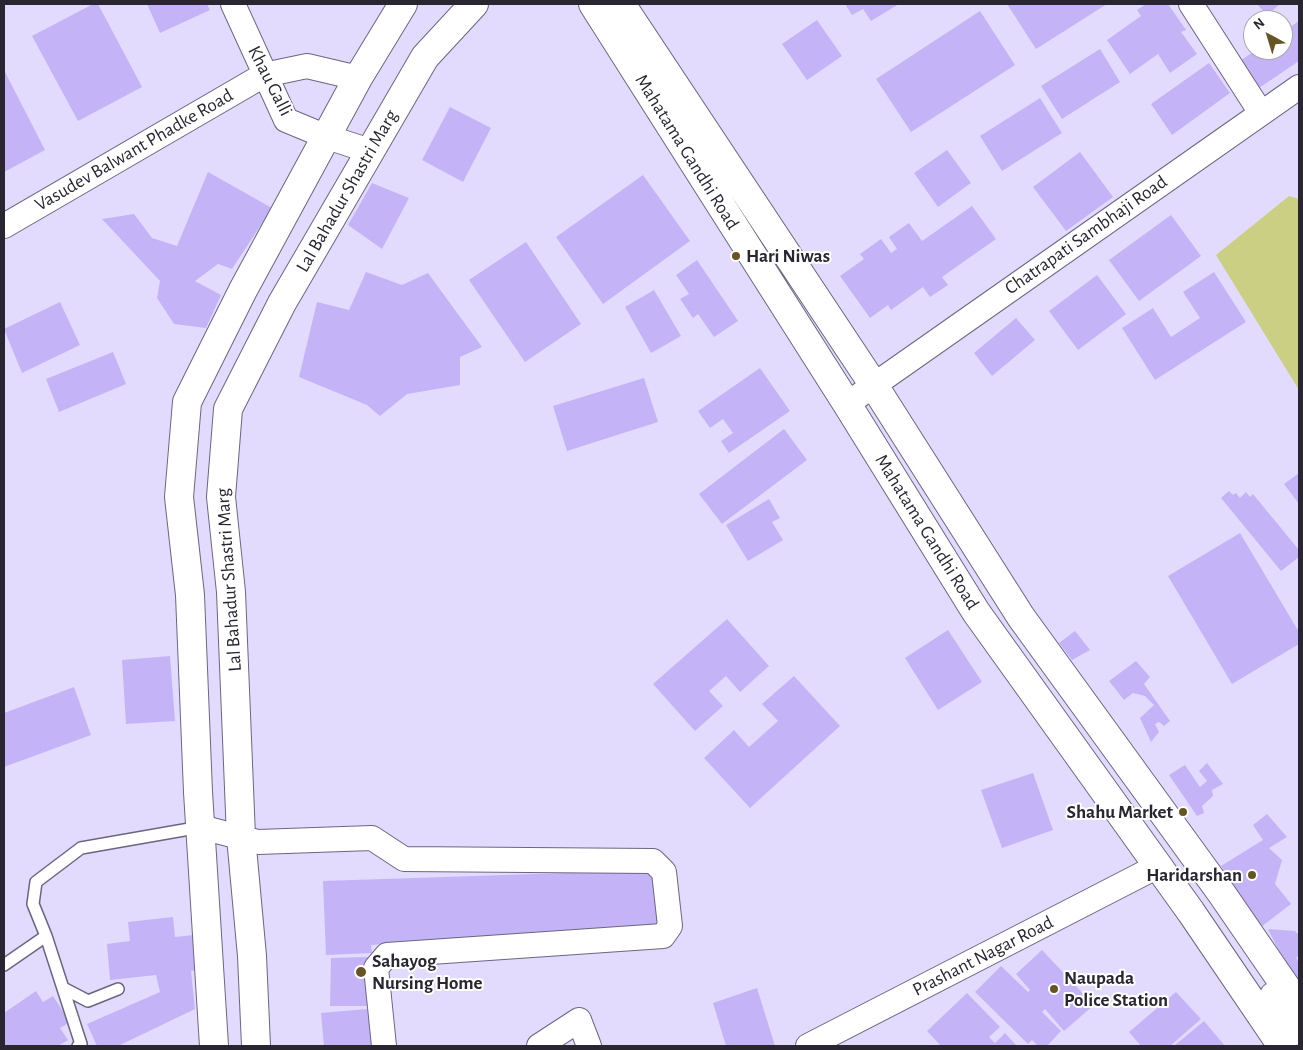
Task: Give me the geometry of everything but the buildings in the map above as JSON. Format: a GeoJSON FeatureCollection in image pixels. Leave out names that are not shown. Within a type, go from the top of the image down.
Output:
{"type":"FeatureCollection","features":[{"type":"Feature","properties":{"kind":"main road"},"geometry":{"type":"LineString","coordinates":[[214,1046],[190,595],[179,497],[187,402],[243,290],[328,137],[358,78],[403,4]]}},
{"type":"Feature","properties":{"kind":"main road","name":"Lal Bahadur Shastri Marg"},"geometry":{"type":"LineString","coordinates":[[256,1046],[252,956],[241,837],[231,592],[221,497],[228,409],[282,303],[424,57],[474,4]]}},
{"type":"Feature","properties":{"kind":"main road","name":"Mahatama Gandhi Road"},"geometry":{"type":"LineString","coordinates":[[593,4],[847,404],[976,612],[1158,866],[1282,1046]]}},
{"type":"Feature","properties":{"kind":"main road","name":"Mahatama Gandhi Road"},"geometry":{"type":"LineString","coordinates":[[620,4],[873,384],[1021,617],[1188,846],[1299,1006]]}},
{"type":"Feature","properties":{"kind":"main road"},"geometry":{"type":"LineString","coordinates":[[1188,846],[1188,876],[1299,1031]]}},
{"type":"Feature","properties":{"kind":"main road"},"geometry":{"type":"LineString","coordinates":[[1158,866],[1188,876]]}},
{"type":"Feature","properties":{"kind":"street","name":"Khau Galli"},"geometry":{"type":"LineString","coordinates":[[233,4],[286,120],[370,151]]}},
{"type":"Feature","properties":{"kind":"street"},"geometry":{"type":"LineString","coordinates":[[1191,4],[1261,113]]}},
{"type":"Feature","properties":{"kind":"street","name":"Vasudev Balwant Phadke Road"},"geometry":{"type":"LineString","coordinates":[[4,226],[264,75],[307,66],[358,78]]}},
{"type":"Feature","properties":{"kind":"street","name":"Chatrapati Sambhaji Road"},"geometry":{"type":"LineString","coordinates":[[847,404],[1299,87]]}},
{"type":"Feature","properties":{"kind":"street"},"geometry":{"type":"LineString","coordinates":[[201,827],[258,842],[372,838],[404,859],[653,861],[664,872],[670,926],[663,936],[388,955],[376,968],[384,1046]]}},
{"type":"Feature","properties":{"kind":"street","name":"Prashant Nagar Road"},"geometry":{"type":"LineString","coordinates":[[808,1046],[1158,866]]}},
{"type":"Feature","properties":{"kind":"street"},"geometry":{"type":"LineString","coordinates":[[539,1046],[579,1020],[589,1046]]}},
{"type":"Feature","properties":{"kind":"lane"},"geometry":{"type":"LineString","coordinates":[[78,1046],[82,1044],[46,936],[33,904],[36,882],[81,848],[201,827]]}},
{"type":"Feature","properties":{"kind":"lane"},"geometry":{"type":"LineString","coordinates":[[4,965],[46,936]]}},
{"type":"Feature","properties":{"kind":"lane"},"geometry":{"type":"LineString","coordinates":[[63,988],[88,1001],[118,989]]}},
{"type":"Feature","properties":{"kind":"green space"},"geometry":{"type":"Polygon","coordinates":[[[1289,196],[1299,199],[1299,390],[1216,255],[1289,196]]]}},
{"type":"Feature","properties":{"kind":"place","name":"Hari Niwas"},"geometry":{"type":"Point","coordinates":[736,256]}},
{"type":"Feature","properties":{"kind":"place","name":"Shahu Market"},"geometry":{"type":"Point","coordinates":[1183,812]}},
{"type":"Feature","properties":{"kind":"place","name":"Haridarshan"},"geometry":{"type":"Point","coordinates":[1252,875]}},
{"type":"Feature","properties":{"kind":"place","name":"Sahayog Nursing Home"},"geometry":{"type":"Point","coordinates":[361,972]}},
{"type":"Feature","properties":{"kind":"place","name":"Naupada Police Station"},"geometry":{"type":"Point","coordinates":[1054,989]}}]}
